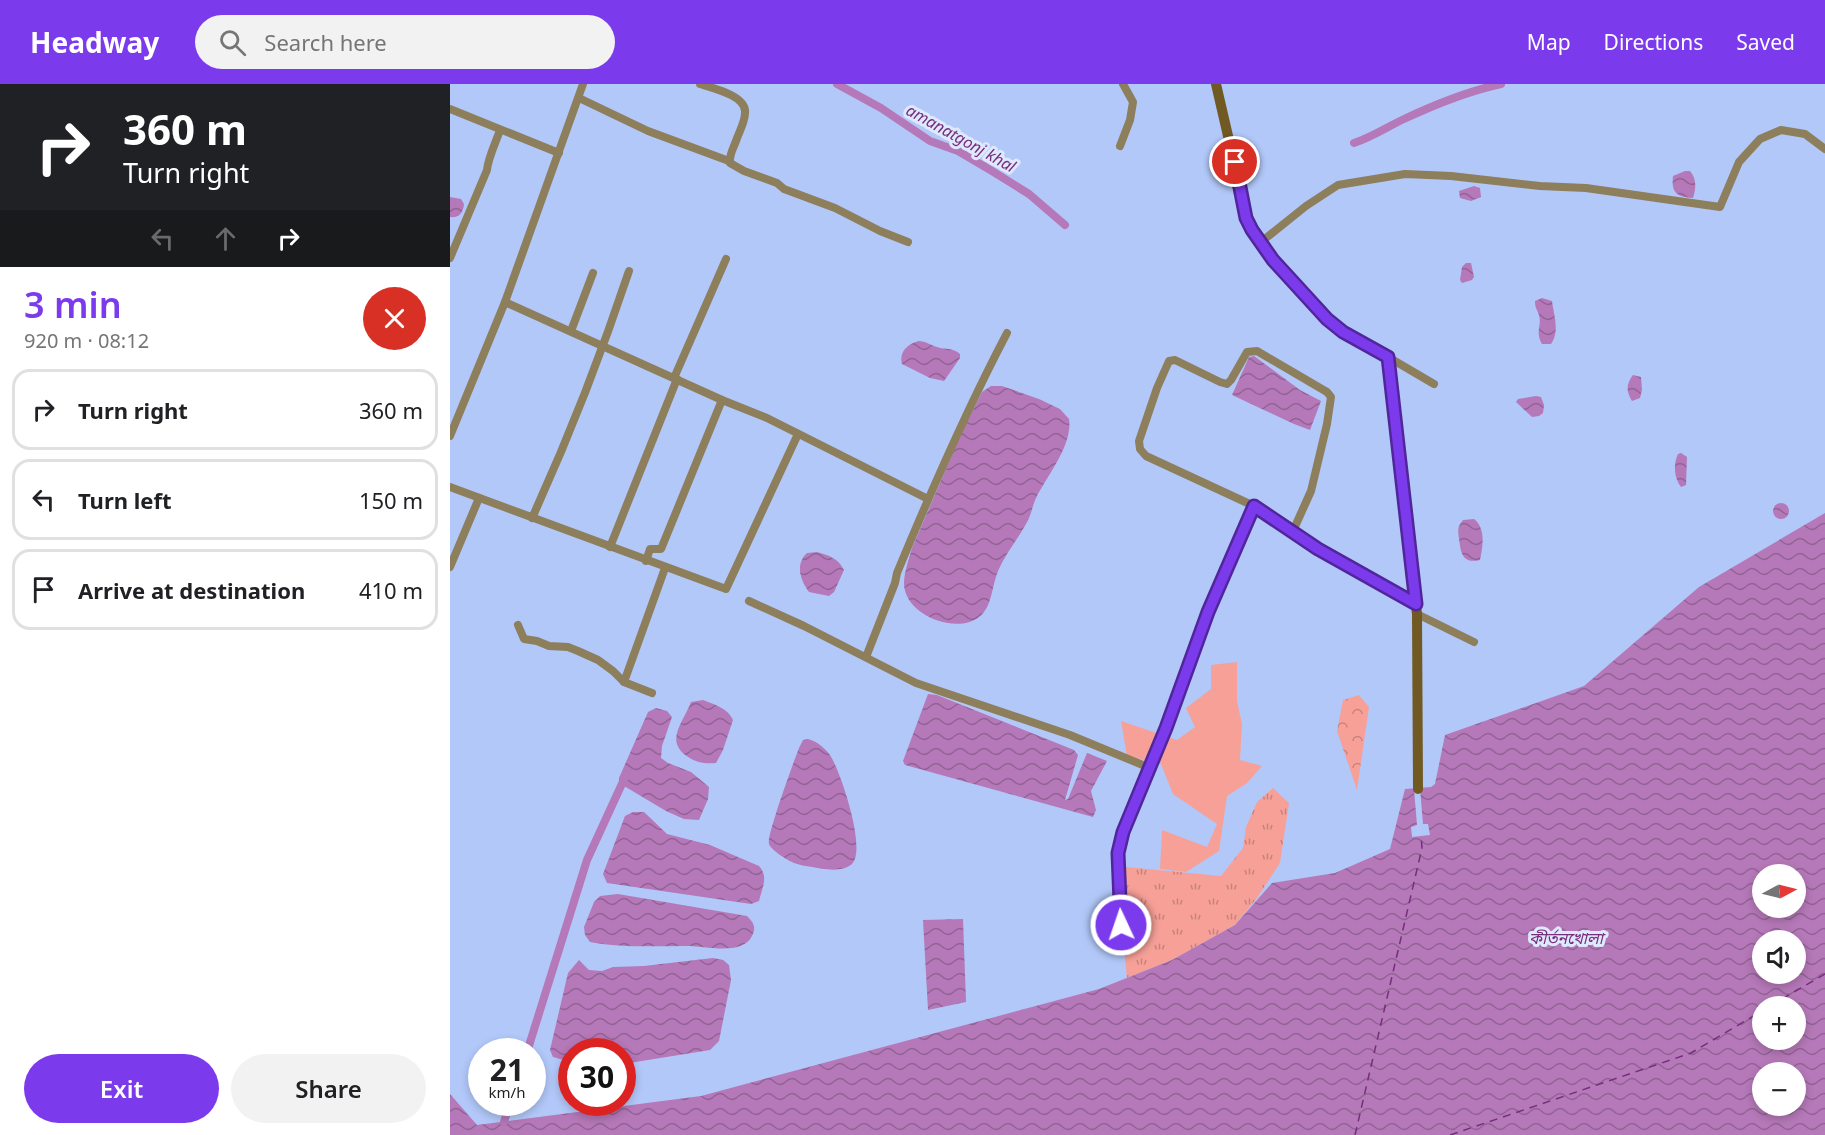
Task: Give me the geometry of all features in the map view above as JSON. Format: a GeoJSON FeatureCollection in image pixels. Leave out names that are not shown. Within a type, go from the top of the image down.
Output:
{"type":"FeatureCollection","features":[{"type":"Feature","properties":{"kind":"main road"},"geometry":{"type":"LineString","coordinates":[[1216,84],[1246,218],[1261,242],[1286,277],[1327,319],[1343,332],[1388,357],[1417,609],[1418,789]]}},
{"type":"Feature","properties":{"kind":"street"},"geometry":{"type":"LineString","coordinates":[[450,436],[505,302],[583,84]]}},
{"type":"Feature","properties":{"kind":"street"},"geometry":{"type":"LineString","coordinates":[[700,84],[729,94],[744,106],[746,111],[729,161]]}},
{"type":"Feature","properties":{"kind":"street"},"geometry":{"type":"LineString","coordinates":[[1120,146],[1130,120],[1133,102],[1123,84]]}},
{"type":"Feature","properties":{"kind":"street"},"geometry":{"type":"LineString","coordinates":[[579,98],[648,131],[729,161],[744,171],[835,208],[880,231],[908,242]]}},
{"type":"Feature","properties":{"kind":"street"},"geometry":{"type":"LineString","coordinates":[[450,109],[559,153]]}},
{"type":"Feature","properties":{"kind":"street"},"geometry":{"type":"LineString","coordinates":[[450,258],[487,170],[487,163],[493,153],[500,130]]}},
{"type":"Feature","properties":{"kind":"street"},"geometry":{"type":"LineString","coordinates":[[1261,242],[1306,206],[1338,185],[1405,174],[1451,176],[1540,186],[1586,188],[1720,207],[1739,162],[1760,139],[1781,130],[1805,134],[1825,149]]}},
{"type":"Feature","properties":{"kind":"street"},"geometry":{"type":"LineString","coordinates":[[610,548],[675,378],[726,259]]}},
{"type":"Feature","properties":{"kind":"street"},"geometry":{"type":"LineString","coordinates":[[532,518],[565,445],[604,346],[629,272]]}},
{"type":"Feature","properties":{"kind":"street"},"geometry":{"type":"LineString","coordinates":[[571,331],[593,273]]}},
{"type":"Feature","properties":{"kind":"street"},"geometry":{"type":"LineString","coordinates":[[505,302],[767,418],[928,499]]}},
{"type":"Feature","properties":{"kind":"street"},"geometry":{"type":"LineString","coordinates":[[866,657],[928,499],[975,394],[1007,333]]}},
{"type":"Feature","properties":{"kind":"street"},"geometry":{"type":"LineString","coordinates":[[1293,531],[1311,491],[1327,424],[1330,397],[1327,392],[1257,351],[1247,352],[1232,380],[1227,384],[1175,360],[1169,361],[1138,441],[1140,449],[1146,456],[1254,506],[1318,549],[1474,642]]}},
{"type":"Feature","properties":{"kind":"street"},"geometry":{"type":"LineString","coordinates":[[1388,357],[1434,384]]}},
{"type":"Feature","properties":{"kind":"street"},"geometry":{"type":"LineString","coordinates":[[646,561],[650,549],[661,549],[723,400]]}},
{"type":"Feature","properties":{"kind":"street"},"geometry":{"type":"LineString","coordinates":[[450,487],[726,589],[798,434]]}},
{"type":"Feature","properties":{"kind":"street"},"geometry":{"type":"LineString","coordinates":[[450,567],[479,498]]}},
{"type":"Feature","properties":{"kind":"street"},"geometry":{"type":"LineString","coordinates":[[1122,946],[1118,853],[1123,832],[1150,768],[1208,612],[1254,506]]}},
{"type":"Feature","properties":{"kind":"street"},"geometry":{"type":"LineString","coordinates":[[624,682],[665,568]]}},
{"type":"Feature","properties":{"kind":"street"},"geometry":{"type":"LineString","coordinates":[[749,601],[916,683],[1070,735],[1150,768]]}},
{"type":"Feature","properties":{"kind":"street"},"geometry":{"type":"LineString","coordinates":[[518,625],[524,639],[578,651],[598,660],[624,682],[652,693]]}},
{"type":"Feature","properties":{"kind":"green space"},"geometry":{"type":"Polygon","coordinates":[[[1237,662],[1237,701],[1242,724],[1240,760],[1262,766],[1247,783],[1227,796],[1219,851],[1186,872],[1160,869],[1162,830],[1207,847],[1217,824],[1173,794],[1161,764],[1127,756],[1121,721],[1177,740],[1195,727],[1186,708],[1211,689],[1211,665],[1237,662]]]}},
{"type":"Feature","properties":{"kind":"green space"},"geometry":{"type":"Polygon","coordinates":[[[1359,695],[1369,707],[1357,790],[1337,731],[1343,700],[1359,695]]]}},
{"type":"Feature","properties":{"kind":"green space"},"geometry":{"type":"Polygon","coordinates":[[[1273,788],[1289,803],[1280,863],[1257,898],[1235,925],[1172,960],[1127,978],[1116,866],[1221,876],[1243,848],[1246,827],[1257,802],[1273,788]]]}},
{"type":"Feature","properties":{"kind":"water"},"geometry":{"type":"Polygon","coordinates":[[[1690,171],[1695,181],[1693,198],[1683,197],[1674,190],[1673,176],[1690,171]]]}},
{"type":"Feature","properties":{"kind":"water"},"geometry":{"type":"Polygon","coordinates":[[[1474,186],[1480,188],[1481,197],[1471,201],[1460,198],[1459,191],[1474,186]]]}},
{"type":"Feature","properties":{"kind":"water"},"geometry":{"type":"Polygon","coordinates":[[[450,197],[461,199],[464,204],[462,212],[456,217],[450,217],[450,197]]]}},
{"type":"Feature","properties":{"kind":"water"},"geometry":{"type":"Polygon","coordinates":[[[1466,263],[1471,263],[1474,277],[1462,283],[1460,280],[1462,267],[1466,263]]]}},
{"type":"Feature","properties":{"kind":"water"},"geometry":{"type":"Polygon","coordinates":[[[1542,298],[1552,301],[1556,329],[1551,344],[1542,344],[1539,336],[1540,319],[1535,301],[1542,298]]]}},
{"type":"Feature","properties":{"kind":"water"},"geometry":{"type":"Polygon","coordinates":[[[919,341],[960,354],[960,358],[944,381],[930,378],[902,364],[901,359],[905,349],[919,341]]]}},
{"type":"Feature","properties":{"kind":"water"},"geometry":{"type":"Polygon","coordinates":[[[1254,356],[1300,390],[1321,401],[1310,430],[1232,395],[1249,357],[1254,356]]]}},
{"type":"Feature","properties":{"kind":"water"},"geometry":{"type":"Polygon","coordinates":[[[1633,375],[1641,377],[1642,390],[1640,398],[1632,401],[1628,388],[1633,375]]]}},
{"type":"Feature","properties":{"kind":"water"},"geometry":{"type":"Polygon","coordinates":[[[991,386],[1002,386],[1060,409],[1069,419],[1069,429],[1063,450],[1036,498],[1028,521],[998,571],[987,608],[979,617],[969,622],[945,623],[922,613],[913,605],[904,584],[905,575],[912,548],[961,434],[982,392],[991,386]]]}},
{"type":"Feature","properties":{"kind":"water"},"geometry":{"type":"Polygon","coordinates":[[[1541,397],[1544,405],[1543,413],[1532,417],[1516,402],[1518,399],[1541,397]]]}},
{"type":"Feature","properties":{"kind":"water"},"geometry":{"type":"Polygon","coordinates":[[[1681,453],[1687,457],[1686,485],[1681,487],[1675,466],[1676,458],[1681,453]]]}},
{"type":"Feature","properties":{"kind":"water"},"geometry":{"type":"Polygon","coordinates":[[[1778,503],[1784,503],[1789,511],[1787,517],[1778,519],[1773,514],[1773,508],[1778,503]]]}},
{"type":"Feature","properties":{"kind":"water","name":"কীর্তনখোলা"},"geometry":{"type":"Polygon","coordinates":[[[1825,513],[1825,1135],[450,1135],[450,1094],[477,1125],[558,1115],[636,1116],[636,1104],[701,1096],[1099,989],[1172,960],[1235,925],[1272,883],[1335,873],[1390,849],[1405,789],[1431,787],[1435,784],[1445,735],[1584,686],[1699,587],[1825,513]]]}},
{"type":"Feature","properties":{"kind":"water"},"geometry":{"type":"Polygon","coordinates":[[[1474,519],[1480,527],[1483,538],[1480,560],[1474,561],[1464,556],[1458,531],[1463,520],[1474,519]]]}},
{"type":"Feature","properties":{"kind":"water"},"geometry":{"type":"Polygon","coordinates":[[[817,552],[836,560],[844,570],[834,592],[829,596],[809,592],[801,577],[800,567],[803,557],[807,553],[817,552]]]}},
{"type":"Feature","properties":{"kind":"water"},"geometry":{"type":"Polygon","coordinates":[[[928,694],[937,695],[1074,750],[1078,755],[1065,800],[1068,799],[1087,753],[1107,761],[1091,791],[1096,810],[1093,817],[905,765],[903,761],[928,694]]]}},
{"type":"Feature","properties":{"kind":"water"},"geometry":{"type":"Polygon","coordinates":[[[703,700],[724,710],[733,720],[716,763],[702,763],[691,759],[677,745],[678,731],[691,702],[703,700]]]}},
{"type":"Feature","properties":{"kind":"water"},"geometry":{"type":"Polygon","coordinates":[[[656,708],[667,711],[672,717],[662,746],[661,758],[691,772],[709,787],[708,799],[699,820],[684,819],[666,811],[619,783],[619,778],[648,712],[656,708]]]}},
{"type":"Feature","properties":{"kind":"water"},"geometry":{"type":"Polygon","coordinates":[[[808,739],[820,745],[830,755],[840,776],[850,810],[856,856],[852,864],[843,869],[796,864],[780,855],[769,844],[776,814],[796,756],[803,740],[808,739]]]}},
{"type":"Feature","properties":{"kind":"water"},"geometry":{"type":"Polygon","coordinates":[[[633,812],[644,812],[667,834],[710,845],[759,866],[764,878],[759,901],[751,904],[607,883],[603,874],[625,816],[633,812]]]}},
{"type":"Feature","properties":{"kind":"water"},"geometry":{"type":"Polygon","coordinates":[[[618,894],[747,916],[754,925],[754,930],[747,942],[732,948],[626,946],[590,942],[585,935],[584,927],[594,902],[600,896],[618,894]]]}},
{"type":"Feature","properties":{"kind":"water"},"geometry":{"type":"Polygon","coordinates":[[[963,919],[966,1002],[928,1010],[923,920],[963,919]]]}},
{"type":"Feature","properties":{"kind":"water"},"geometry":{"type":"Polygon","coordinates":[[[713,958],[723,960],[729,965],[731,980],[719,1041],[710,1050],[636,1062],[636,1038],[558,1038],[558,1058],[553,1057],[550,1050],[568,973],[579,960],[589,970],[602,971],[613,967],[713,958]]]}},
{"type":"Feature","properties":{"kind":"pier"},"geometry":{"type":"Polygon","coordinates":[[[1420,788],[1423,824],[1428,824],[1430,835],[1412,837],[1411,827],[1417,825],[1414,789],[1420,788]]]}},
{"type":"Feature","properties":{"kind":"waterway","name":"amanatgonj khal"},"geometry":{"type":"LineString","coordinates":[[837,84],[881,108],[930,141],[958,151],[992,171],[1029,194],[1065,225]]}},
{"type":"Feature","properties":{"kind":"waterway"},"geometry":{"type":"LineString","coordinates":[[1354,143],[1440,103],[1501,84]]}},
{"type":"Feature","properties":{"kind":"waterway"},"geometry":{"type":"LineString","coordinates":[[531,1038],[587,860],[626,775]]}},
{"type":"Feature","properties":{"kind":"waterway"},"geometry":{"type":"LineString","coordinates":[[504,1122],[506,1116]]}},
{"type":"Feature","properties":{"kind":"ferry route"},"geometry":{"type":"LineString","coordinates":[[1355,1135],[1422,848],[1421,836]]}},
{"type":"Feature","properties":{"kind":"ferry route"},"geometry":{"type":"LineString","coordinates":[[1787,996],[1825,974]]}},
{"type":"Feature","properties":{"kind":"ferry route"},"geometry":{"type":"LineString","coordinates":[[1450,1135],[1691,1053],[1752,1017]]}},
{"type":"Feature","properties":{"kind":"route"},"geometry":{"type":"LineString","coordinates":[[1121,925],[1118,853],[1123,832],[1166,728],[1208,612],[1254,506],[1318,549],[1416,604],[1388,357],[1343,332],[1286,277],[1246,218],[1235,162]]}}]}
